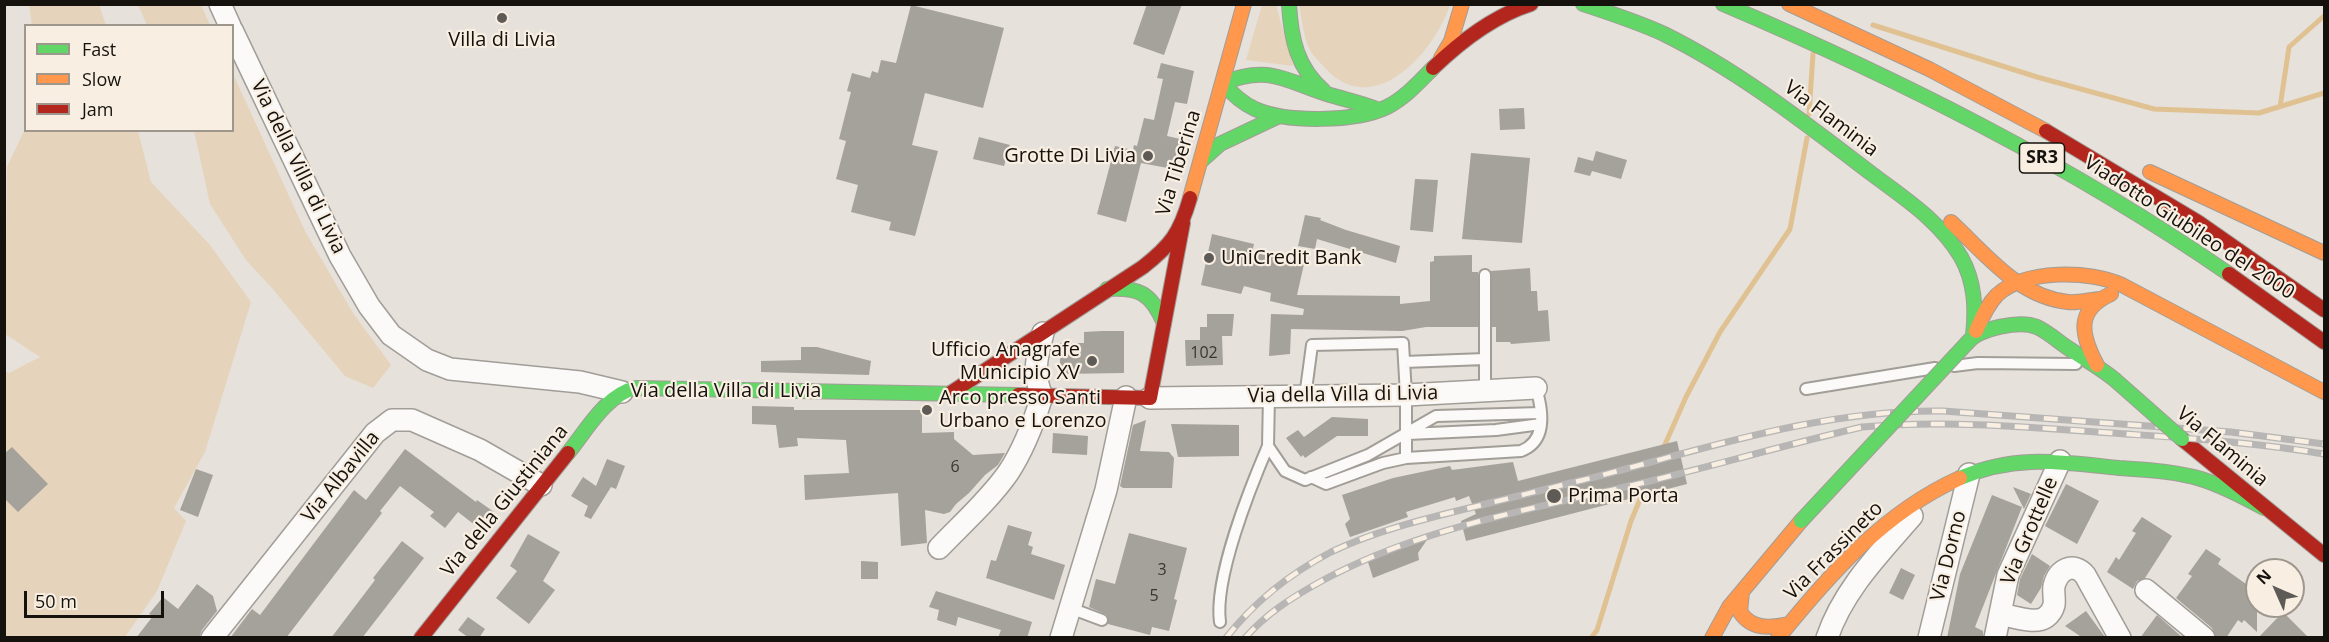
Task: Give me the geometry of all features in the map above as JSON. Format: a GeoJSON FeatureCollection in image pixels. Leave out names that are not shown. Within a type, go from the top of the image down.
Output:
{"type":"FeatureCollection","features":[{"type":"Feature","properties":{"kind":"main road","name":"Via Tiberina"},"geometry":{"type":"LineString","coordinates":[[1102,293],[1158,255],[1170,244],[1183,223],[1244,4]]}},
{"type":"Feature","properties":{"kind":"main road"},"geometry":{"type":"LineString","coordinates":[[1289,4],[1292,40],[1298,59],[1310,78],[1330,95]]}},
{"type":"Feature","properties":{"kind":"main road"},"geometry":{"type":"LineString","coordinates":[[1440,61],[1451,41],[1462,4]]}},
{"type":"Feature","properties":{"kind":"main road"},"geometry":{"type":"LineString","coordinates":[[1379,110],[1354,100],[1330,95],[1293,80],[1265,73],[1249,73],[1223,83],[1233,95],[1248,106],[1277,117],[1351,117],[1379,110],[1407,95],[1440,61],[1497,19],[1531,4]]}},
{"type":"Feature","properties":{"kind":"main road","name":"Via Flaminia"},"geometry":{"type":"LineString","coordinates":[[1583,4],[1660,31],[1697,51],[1794,114],[1940,229],[1961,257],[1977,300],[1970,339]]}},
{"type":"Feature","properties":{"kind":"main road","name":"SR3"},"geometry":{"type":"LineString","coordinates":[[1723,4],[1738,10]]}},
{"type":"Feature","properties":{"kind":"main road","name":"Viadotto Giubileo del 2000"},"geometry":{"type":"LineString","coordinates":[[1789,4],[1898,55],[2067,143],[2224,239],[2325,310]]}},
{"type":"Feature","properties":{"kind":"main road"},"geometry":{"type":"LineString","coordinates":[[1707,6],[1738,10]]}},
{"type":"Feature","properties":{"kind":"main road","name":"Viadotto Giubileo del 2000"},"geometry":{"type":"LineString","coordinates":[[1738,10],[1849,58],[2062,168],[2218,265],[2325,342]]}},
{"type":"Feature","properties":{"kind":"main road"},"geometry":{"type":"LineString","coordinates":[[2003,108],[2108,152]]}},
{"type":"Feature","properties":{"kind":"main road"},"geometry":{"type":"LineString","coordinates":[[1201,161],[1220,144],[1277,117]]}},
{"type":"Feature","properties":{"kind":"main road"},"geometry":{"type":"LineString","coordinates":[[2133,163],[2325,253]]}},
{"type":"Feature","properties":{"kind":"main road"},"geometry":{"type":"LineString","coordinates":[[1896,193],[1911,196],[1935,210],[2019,284],[2043,297],[2062,302],[2100,299],[2111,294],[2123,293],[2144,297]]}},
{"type":"Feature","properties":{"kind":"main road"},"geometry":{"type":"LineString","coordinates":[[1042,396],[1150,398],[1183,223]]}},
{"type":"Feature","properties":{"kind":"main road"},"geometry":{"type":"LineString","coordinates":[[1712,638],[1726,612],[1801,521],[1970,339],[1990,303],[2006,289],[2063,275],[2092,276],[2114,281],[2193,320],[2325,393]]}},
{"type":"Feature","properties":{"kind":"main road"},"geometry":{"type":"LineString","coordinates":[[948,394],[1102,293],[1127,288],[1143,292],[1155,303],[1164,323]]}},
{"type":"Feature","properties":{"kind":"main road","name":"Via Flaminia"},"geometry":{"type":"LineString","coordinates":[[2097,365],[2085,341],[2083,325],[2091,307],[2100,299]]}},
{"type":"Feature","properties":{"kind":"main road","name":"Via Flaminia"},"geometry":{"type":"LineString","coordinates":[[1970,339],[2002,326],[2037,327],[2081,357],[2097,365],[2264,508],[2325,555]]}},
{"type":"Feature","properties":{"kind":"main road","name":"Via della Villa di Livia"},"geometry":{"type":"LineString","coordinates":[[622,392],[637,387],[652,387],[1042,396]]}},
{"type":"Feature","properties":{"kind":"main road","name":"Via della Giustiniana"},"geometry":{"type":"LineString","coordinates":[[421,638],[541,485],[610,403],[622,392]]}},
{"type":"Feature","properties":{"kind":"main road"},"geometry":{"type":"LineString","coordinates":[[2166,472],[2175,470],[2184,459],[2186,450],[2182,439]]}},
{"type":"Feature","properties":{"kind":"main road","name":"Via Frassineto"},"geometry":{"type":"LineString","coordinates":[[1778,638],[1839,569],[1881,527],[1933,491],[1969,474],[2010,462],[2060,461],[2191,476],[2217,484],[2264,508]]}},
{"type":"Feature","properties":{"kind":"main road"},"geometry":{"type":"LineString","coordinates":[[1742,592],[1740,612],[1750,624],[1767,628],[1789,624]]}},
{"type":"Feature","properties":{"kind":"street"},"geometry":{"type":"LineString","coordinates":[[220,4],[229,24]]}},
{"type":"Feature","properties":{"kind":"street","name":"Via della Villa di Livia"},"geometry":{"type":"LineString","coordinates":[[234,34],[340,256],[369,306],[391,335],[427,360],[450,369],[580,382],[622,392]]}},
{"type":"Feature","properties":{"kind":"street"},"geometry":{"type":"LineString","coordinates":[[939,548],[996,489],[1009,472],[1028,436],[1042,396],[1036,378],[1035,365],[1043,333]]}},
{"type":"Feature","properties":{"kind":"street","name":"Via della Villa di Livia"},"geometry":{"type":"LineString","coordinates":[[1150,398],[1406,395],[1536,388]]}},
{"type":"Feature","properties":{"kind":"street"},"geometry":{"type":"LineString","coordinates":[[1061,638],[1106,490],[1126,397]]}},
{"type":"Feature","properties":{"kind":"street","name":"Via Albavilla"},"geometry":{"type":"LineString","coordinates":[[212,638],[375,432],[392,420],[412,420],[449,435],[490,455],[541,485]]}},
{"type":"Feature","properties":{"kind":"street","name":"Via Grottelle"},"geometry":{"type":"LineString","coordinates":[[1995,638],[2008,575],[2060,461]]}},
{"type":"Feature","properties":{"kind":"street","name":"Via Dorno"},"geometry":{"type":"LineString","coordinates":[[1929,638],[1969,474]]}},
{"type":"Feature","properties":{"kind":"street"},"geometry":{"type":"LineString","coordinates":[[1827,638],[1836,616],[1860,577],[1933,491]]}},
{"type":"Feature","properties":{"kind":"street"},"geometry":{"type":"LineString","coordinates":[[2000,614],[2036,620],[2045,618],[2053,609],[2054,590],[2058,576],[2068,568],[2074,567],[2085,575],[2120,638]]}},
{"type":"Feature","properties":{"kind":"street"},"geometry":{"type":"LineString","coordinates":[[2146,590],[2204,638]]}},
{"type":"Feature","properties":{"kind":"lane"},"geometry":{"type":"LineString","coordinates":[[1485,275],[1485,391]]}},
{"type":"Feature","properties":{"kind":"lane"},"geometry":{"type":"LineString","coordinates":[[1305,397],[1312,345],[1403,343],[1406,458]]}},
{"type":"Feature","properties":{"kind":"lane"},"geometry":{"type":"LineString","coordinates":[[1404,362],[1485,359]]}},
{"type":"Feature","properties":{"kind":"lane"},"geometry":{"type":"LineString","coordinates":[[1806,389],[1891,374],[1978,363],[2040,362],[2097,365]]}},
{"type":"Feature","properties":{"kind":"lane"},"geometry":{"type":"LineString","coordinates":[[1311,477],[1322,483],[1330,483],[1383,463],[1406,458],[1521,451],[1536,442],[1540,419],[1536,388]]}},
{"type":"Feature","properties":{"kind":"lane"},"geometry":{"type":"LineString","coordinates":[[1220,622],[1219,606],[1230,553],[1268,446],[1269,396]]}},
{"type":"Feature","properties":{"kind":"lane"},"geometry":{"type":"LineString","coordinates":[[1268,446],[1289,473],[1305,480],[1368,455],[1436,416],[1540,419]]}},
{"type":"Feature","properties":{"kind":"lane"},"geometry":{"type":"LineString","coordinates":[[1405,434],[1496,430],[1540,419]]}},
{"type":"Feature","properties":{"kind":"lane"},"geometry":{"type":"LineString","coordinates":[[1070,608],[1102,620]]}},
{"type":"Feature","properties":{"kind":"shaded area"},"geometry":{"type":"Polygon","coordinates":[[[29,5],[99,5],[106,24],[32,24],[29,5]]]}},
{"type":"Feature","properties":{"kind":"shaded area"},"geometry":{"type":"Polygon","coordinates":[[[138,5],[201,5],[210,24],[147,24],[138,5]]]}},
{"type":"Feature","properties":{"kind":"shaded area"},"geometry":{"type":"Polygon","coordinates":[[[1262,5],[1276,5],[1293,66],[1246,60],[1262,5]]]}},
{"type":"Feature","properties":{"kind":"shaded area"},"geometry":{"type":"Polygon","coordinates":[[[1299,5],[1450,5],[1442,24],[1416,60],[1399,74],[1381,84],[1363,87],[1343,82],[1325,68],[1313,54],[1306,39],[1299,5]]]}},
{"type":"Feature","properties":{"kind":"shaded area"},"geometry":{"type":"Polygon","coordinates":[[[234,76],[306,233],[353,313],[391,365],[373,388],[345,376],[246,260],[210,204],[194,132],[234,132],[234,76]]]}},
{"type":"Feature","properties":{"kind":"shaded area"},"geometry":{"type":"Polygon","coordinates":[[[24,131],[138,132],[151,182],[210,245],[251,302],[205,452],[174,508],[186,521],[157,591],[125,637],[5,637],[4,371],[9,373],[40,357],[5,334],[7,167],[24,131]]]}},
{"type":"Feature","properties":{"kind":"building"},"geometry":{"type":"Polygon","coordinates":[[[1147,4],[1182,4],[1164,55],[1133,44],[1147,4]]]}},
{"type":"Feature","properties":{"kind":"building"},"geometry":{"type":"Polygon","coordinates":[[[911,5],[1004,28],[983,108],[925,93],[912,145],[938,151],[915,236],[889,230],[891,222],[851,212],[858,185],[836,179],[846,141],[839,139],[851,92],[847,91],[852,73],[870,78],[872,71],[878,73],[881,60],[896,63],[911,5]]]}},
{"type":"Feature","properties":{"kind":"building"},"geometry":{"type":"Polygon","coordinates":[[[1161,63],[1194,71],[1187,104],[1175,102],[1167,136],[1180,139],[1173,169],[1141,163],[1126,222],[1097,214],[1115,146],[1133,150],[1134,145],[1137,146],[1144,118],[1154,120],[1163,79],[1157,78],[1161,63]]]}},
{"type":"Feature","properties":{"kind":"building"},"geometry":{"type":"Polygon","coordinates":[[[1524,108],[1525,129],[1500,130],[1499,109],[1524,108]]]}},
{"type":"Feature","properties":{"kind":"building"},"geometry":{"type":"Polygon","coordinates":[[[979,137],[1010,145],[1004,166],[973,159],[979,137]]]}},
{"type":"Feature","properties":{"kind":"building"},"geometry":{"type":"Polygon","coordinates":[[[1596,151],[1627,160],[1621,179],[1592,171],[1590,176],[1574,172],[1578,157],[1593,161],[1596,151]]]}},
{"type":"Feature","properties":{"kind":"building"},"geometry":{"type":"Polygon","coordinates":[[[1471,153],[1530,158],[1522,243],[1462,239],[1471,153]]]}},
{"type":"Feature","properties":{"kind":"building"},"geometry":{"type":"Polygon","coordinates":[[[1415,179],[1438,180],[1433,232],[1410,230],[1415,179]]]}},
{"type":"Feature","properties":{"kind":"building"},"geometry":{"type":"Polygon","coordinates":[[[1305,215],[1321,218],[1320,220],[1346,230],[1400,246],[1396,263],[1317,239],[1315,249],[1298,246],[1305,215]]]}},
{"type":"Feature","properties":{"kind":"building"},"geometry":{"type":"Polygon","coordinates":[[[1212,234],[1254,244],[1252,252],[1304,264],[1297,295],[1400,296],[1400,304],[1430,301],[1430,262],[1434,261],[1434,256],[1472,255],[1472,272],[1478,272],[1478,327],[1426,327],[1402,331],[1291,329],[1290,354],[1269,356],[1271,314],[1303,315],[1304,309],[1270,301],[1271,293],[1244,286],[1241,294],[1201,285],[1212,234]]]}},
{"type":"Feature","properties":{"kind":"building"},"geometry":{"type":"Polygon","coordinates":[[[1530,268],[1531,291],[1537,291],[1538,311],[1548,310],[1550,341],[1511,344],[1510,342],[1496,342],[1496,327],[1492,327],[1491,271],[1530,268]]]}},
{"type":"Feature","properties":{"kind":"building"},"geometry":{"type":"Polygon","coordinates":[[[1207,314],[1234,314],[1232,336],[1222,336],[1223,365],[1186,366],[1185,340],[1200,340],[1200,327],[1207,327],[1207,314]]]}},
{"type":"Feature","properties":{"kind":"building","name":"Ufficio Anagrafe Municipio XV"},"geometry":{"type":"Polygon","coordinates":[[[1124,331],[1124,373],[1060,374],[1060,343],[1084,343],[1084,332],[1124,331]]]}},
{"type":"Feature","properties":{"kind":"building"},"geometry":{"type":"Polygon","coordinates":[[[801,347],[817,347],[871,361],[869,375],[761,372],[761,361],[801,360],[801,347]]]}},
{"type":"Feature","properties":{"kind":"building"},"geometry":{"type":"Polygon","coordinates":[[[752,406],[794,407],[794,410],[922,410],[922,433],[954,432],[954,439],[973,455],[1005,453],[998,465],[985,475],[950,512],[944,514],[925,510],[927,543],[901,546],[898,493],[805,500],[804,475],[849,473],[846,440],[797,438],[798,446],[779,448],[776,425],[752,424],[752,406]]]}},
{"type":"Feature","properties":{"kind":"building"},"geometry":{"type":"Polygon","coordinates":[[[1332,417],[1368,419],[1368,436],[1337,436],[1305,458],[1303,455],[1301,457],[1286,438],[1298,430],[1304,437],[1332,417]]]}},
{"type":"Feature","properties":{"kind":"building"},"geometry":{"type":"Polygon","coordinates":[[[1146,420],[1140,451],[1169,452],[1174,458],[1172,488],[1123,488],[1120,486],[1133,425],[1146,420]]]}},
{"type":"Feature","properties":{"kind":"building"},"geometry":{"type":"Polygon","coordinates":[[[1171,424],[1239,425],[1239,456],[1178,457],[1171,424]]]}},
{"type":"Feature","properties":{"kind":"building"},"geometry":{"type":"Polygon","coordinates":[[[1053,433],[1088,436],[1087,455],[1052,453],[1053,433]]]}},
{"type":"Feature","properties":{"kind":"building"},"geometry":{"type":"Polygon","coordinates":[[[1677,441],[1687,484],[1466,541],[1461,521],[1476,514],[1469,496],[1456,501],[1455,497],[1406,512],[1408,517],[1350,537],[1345,524],[1350,519],[1342,495],[1393,478],[1450,466],[1452,470],[1513,462],[1518,481],[1677,441]]]}},
{"type":"Feature","properties":{"kind":"building"},"geometry":{"type":"Polygon","coordinates":[[[12,447],[48,484],[18,512],[4,498],[4,454],[12,447]]]}},
{"type":"Feature","properties":{"kind":"building"},"geometry":{"type":"Polygon","coordinates":[[[405,449],[476,502],[477,500],[494,512],[480,529],[458,512],[445,528],[430,516],[434,512],[400,486],[380,511],[382,513],[286,638],[230,638],[252,609],[260,615],[354,490],[366,500],[405,449]]]}},
{"type":"Feature","properties":{"kind":"building"},"geometry":{"type":"Polygon","coordinates":[[[607,459],[625,466],[616,489],[611,487],[591,519],[584,516],[588,506],[571,496],[583,477],[596,486],[607,459]]]}},
{"type":"Feature","properties":{"kind":"building"},"geometry":{"type":"Polygon","coordinates":[[[196,469],[213,475],[198,517],[180,510],[196,469]]]}},
{"type":"Feature","properties":{"kind":"building"},"geometry":{"type":"Polygon","coordinates":[[[2066,484],[2099,501],[2077,544],[2045,526],[2066,484]]]}},
{"type":"Feature","properties":{"kind":"building"},"geometry":{"type":"Polygon","coordinates":[[[2013,487],[2031,494],[2024,509],[2013,487]]]}},
{"type":"Feature","properties":{"kind":"building"},"geometry":{"type":"Polygon","coordinates":[[[1992,495],[2022,507],[1975,627],[1983,631],[1983,638],[1947,638],[1960,574],[1992,495]]]}},
{"type":"Feature","properties":{"kind":"building"},"geometry":{"type":"Polygon","coordinates":[[[2142,517],[2172,536],[2145,578],[2137,581],[2133,589],[2107,572],[2116,557],[2119,560],[2136,533],[2132,531],[2142,517]]]}},
{"type":"Feature","properties":{"kind":"building"},"geometry":{"type":"Polygon","coordinates":[[[1008,525],[1032,532],[1028,545],[1033,547],[1031,554],[1065,565],[1054,600],[986,578],[991,560],[996,561],[1008,525]]]}},
{"type":"Feature","properties":{"kind":"building"},"geometry":{"type":"Polygon","coordinates":[[[1129,533],[1187,548],[1174,599],[1177,600],[1169,631],[1152,627],[1150,635],[1108,624],[1107,615],[1089,607],[1096,579],[1115,584],[1129,533]]]}},
{"type":"Feature","properties":{"kind":"building"},"geometry":{"type":"Polygon","coordinates":[[[528,534],[560,552],[543,581],[555,590],[529,624],[496,598],[517,571],[510,566],[528,534]]]}},
{"type":"Feature","properties":{"kind":"building"},"geometry":{"type":"Polygon","coordinates":[[[1431,534],[1418,553],[1419,560],[1373,578],[1368,562],[1431,534]]]}},
{"type":"Feature","properties":{"kind":"building"},"geometry":{"type":"Polygon","coordinates":[[[402,541],[424,558],[362,638],[331,638],[375,580],[373,578],[402,541]]]}},
{"type":"Feature","properties":{"kind":"building"},"geometry":{"type":"Polygon","coordinates":[[[2206,549],[2221,559],[2218,564],[2245,583],[2245,618],[2257,618],[2257,632],[2244,620],[2242,623],[2238,620],[2226,638],[2216,638],[2212,628],[2176,598],[2192,576],[2188,574],[2206,549]]]}},
{"type":"Feature","properties":{"kind":"building"},"geometry":{"type":"Polygon","coordinates":[[[2032,554],[2050,566],[2031,604],[2017,595],[2020,579],[2032,554]]]}},
{"type":"Feature","properties":{"kind":"building"},"geometry":{"type":"Polygon","coordinates":[[[861,561],[878,562],[878,579],[861,579],[861,561]]]}},
{"type":"Feature","properties":{"kind":"building"},"geometry":{"type":"Polygon","coordinates":[[[1901,568],[1915,575],[1903,600],[1889,593],[1901,568]]]}},
{"type":"Feature","properties":{"kind":"building"},"geometry":{"type":"Polygon","coordinates":[[[197,584],[213,596],[217,611],[202,630],[199,638],[136,638],[153,616],[149,614],[163,597],[178,609],[197,584]]]}},
{"type":"Feature","properties":{"kind":"building"},"geometry":{"type":"Polygon","coordinates":[[[936,591],[1032,622],[1027,638],[998,638],[1001,630],[958,617],[956,626],[937,620],[939,610],[929,607],[936,591]]]}},
{"type":"Feature","properties":{"kind":"building"},"geometry":{"type":"Polygon","coordinates":[[[2086,611],[2105,638],[2083,638],[2065,626],[2086,611]]]}},
{"type":"Feature","properties":{"kind":"building"},"geometry":{"type":"Polygon","coordinates":[[[2157,615],[2183,638],[2140,638],[2157,615]]]}},
{"type":"Feature","properties":{"kind":"building"},"geometry":{"type":"Polygon","coordinates":[[[468,617],[485,629],[479,638],[469,638],[458,630],[468,617]]]}},
{"type":"Feature","properties":{"kind":"building"},"geometry":{"type":"Polygon","coordinates":[[[2277,618],[2289,618],[2309,638],[2258,638],[2277,618]]]}},
{"type":"Feature","properties":{"kind":"waterway"},"geometry":{"type":"LineString","coordinates":[[2280,107],[2289,47],[2324,16]]}},
{"type":"Feature","properties":{"kind":"waterway"},"geometry":{"type":"LineString","coordinates":[[1873,25],[2037,77],[2154,109],[2259,113],[2324,93]]}},
{"type":"Feature","properties":{"kind":"waterway"},"geometry":{"type":"LineString","coordinates":[[1809,114],[1813,54]]}},
{"type":"Feature","properties":{"kind":"waterway"},"geometry":{"type":"LineString","coordinates":[[1663,449],[1686,397],[1720,332],[1790,229],[1807,138]]}},
{"type":"Feature","properties":{"kind":"waterway"},"geometry":{"type":"LineString","coordinates":[[1591,638],[1597,630],[1631,521],[1644,490]]}},
{"type":"Feature","properties":{"kind":"railway"},"geometry":{"type":"LineString","coordinates":[[1226,638],[1274,589],[1331,552],[1363,538],[1397,527],[1714,445],[1805,424],[1897,412],[1943,411],[2231,432],[2324,444]]}},
{"type":"Feature","properties":{"kind":"railway"},"geometry":{"type":"LineString","coordinates":[[1245,638],[1279,607],[1318,583],[1356,564],[1435,534],[1862,427],[1925,424],[2018,427],[2218,441],[2324,454]]}},
{"type":"Feature","properties":{"kind":"traffic: fast"},"geometry":{"type":"LineString","coordinates":[[1289,4],[1297,52],[1307,73],[1324,91]]}},
{"type":"Feature","properties":{"kind":"traffic: fast"},"geometry":{"type":"LineString","coordinates":[[1583,4],[1664,34],[1719,64],[1797,117],[1921,211],[1943,232],[1966,266],[1973,295],[1973,336]]}},
{"type":"Feature","properties":{"kind":"traffic: fast"},"geometry":{"type":"LineString","coordinates":[[1723,4],[1854,62],[1983,126],[2108,196],[2229,274]]}},
{"type":"Feature","properties":{"kind":"traffic: fast"},"geometry":{"type":"LineString","coordinates":[[1379,110],[1278,77],[1254,75],[1223,83],[1246,104],[1269,114],[1285,117],[1340,118],[1358,116],[1374,112],[1387,107],[1406,94],[1433,68]]}},
{"type":"Feature","properties":{"kind":"traffic: fast"},"geometry":{"type":"LineString","coordinates":[[1201,161],[1220,144],[1277,117]]}},
{"type":"Feature","properties":{"kind":"traffic: fast"},"geometry":{"type":"LineString","coordinates":[[1107,289],[1128,289],[1143,294],[1154,305],[1164,323]]}},
{"type":"Feature","properties":{"kind":"traffic: fast"},"geometry":{"type":"LineString","coordinates":[[1968,342],[1991,329],[2011,325],[2030,325],[2045,332],[2114,379]]}},
{"type":"Feature","properties":{"kind":"traffic: fast"},"geometry":{"type":"LineString","coordinates":[[1801,521],[1968,342]]}},
{"type":"Feature","properties":{"kind":"traffic: fast"},"geometry":{"type":"LineString","coordinates":[[2114,379],[2182,439]]}},
{"type":"Feature","properties":{"kind":"traffic: fast"},"geometry":{"type":"LineString","coordinates":[[568,453],[606,405],[625,392],[636,388],[1018,395]]}},
{"type":"Feature","properties":{"kind":"traffic: fast"},"geometry":{"type":"LineString","coordinates":[[1960,478],[2000,465],[2038,462],[2160,471],[2191,476],[2209,482],[2264,508]]}},
{"type":"Feature","properties":{"kind":"traffic: slow"},"geometry":{"type":"LineString","coordinates":[[1190,198],[1244,4]]}},
{"type":"Feature","properties":{"kind":"traffic: slow"},"geometry":{"type":"LineString","coordinates":[[1441,58],[1451,41],[1462,4]]}},
{"type":"Feature","properties":{"kind":"traffic: slow"},"geometry":{"type":"LineString","coordinates":[[1789,4],[1929,69],[2046,131]]}},
{"type":"Feature","properties":{"kind":"traffic: slow"},"geometry":{"type":"LineString","coordinates":[[2150,172],[2324,253]]}},
{"type":"Feature","properties":{"kind":"traffic: slow"},"geometry":{"type":"LineString","coordinates":[[1951,222],[2004,272],[2034,292],[2068,302],[2100,299]]}},
{"type":"Feature","properties":{"kind":"traffic: slow"},"geometry":{"type":"LineString","coordinates":[[1976,331],[1990,303],[2009,286],[2040,276],[2093,277],[2122,285],[2324,392]]}},
{"type":"Feature","properties":{"kind":"traffic: slow"},"geometry":{"type":"LineString","coordinates":[[2097,365],[2087,344],[2084,324],[2091,308],[2099,300],[2111,294]]}},
{"type":"Feature","properties":{"kind":"traffic: slow"},"geometry":{"type":"LineString","coordinates":[[1778,638],[1817,591],[1882,527],[1932,492],[1960,478]]}},
{"type":"Feature","properties":{"kind":"traffic: slow"},"geometry":{"type":"LineString","coordinates":[[1712,638],[1729,607],[1801,521]]}},
{"type":"Feature","properties":{"kind":"traffic: slow"},"geometry":{"type":"LineString","coordinates":[[1742,592],[1740,612],[1750,622],[1768,627],[1789,624]]}},
{"type":"Feature","properties":{"kind":"traffic: jam"},"geometry":{"type":"LineString","coordinates":[[1433,68],[1478,30],[1504,15],[1531,4]]}},
{"type":"Feature","properties":{"kind":"traffic: jam"},"geometry":{"type":"LineString","coordinates":[[2046,131],[2198,222],[2324,310]]}},
{"type":"Feature","properties":{"kind":"traffic: jam"},"geometry":{"type":"LineString","coordinates":[[949,394],[1153,259],[1168,245],[1178,229],[1190,198]]}},
{"type":"Feature","properties":{"kind":"traffic: jam"},"geometry":{"type":"LineString","coordinates":[[1018,395],[1150,398],[1183,223]]}},
{"type":"Feature","properties":{"kind":"traffic: jam"},"geometry":{"type":"LineString","coordinates":[[2229,274],[2324,342]]}},
{"type":"Feature","properties":{"kind":"traffic: jam"},"geometry":{"type":"LineString","coordinates":[[2182,439],[2324,555]]}},
{"type":"Feature","properties":{"kind":"traffic: jam"},"geometry":{"type":"LineString","coordinates":[[421,638],[568,453]]}},
{"type":"Feature","properties":{"kind":"place","name":"Villa di Livia"},"geometry":{"type":"Point","coordinates":[502,18]}},
{"type":"Feature","properties":{"kind":"place","name":"Grotte Di Livia"},"geometry":{"type":"Point","coordinates":[1148,156]}},
{"type":"Feature","properties":{"kind":"place","name":"UniCredit Bank"},"geometry":{"type":"Point","coordinates":[1209,258]}},
{"type":"Feature","properties":{"kind":"place","name":"Ufficio Anagrafe Municipio XV"},"geometry":{"type":"Point","coordinates":[1092,361]}},
{"type":"Feature","properties":{"kind":"place","name":"Arco presso Santi Urbano e Lorenzo"},"geometry":{"type":"Point","coordinates":[927,410]}},
{"type":"Feature","properties":{"kind":"place","name":"Prima Porta"},"geometry":{"type":"Point","coordinates":[1554,496]}}]}
